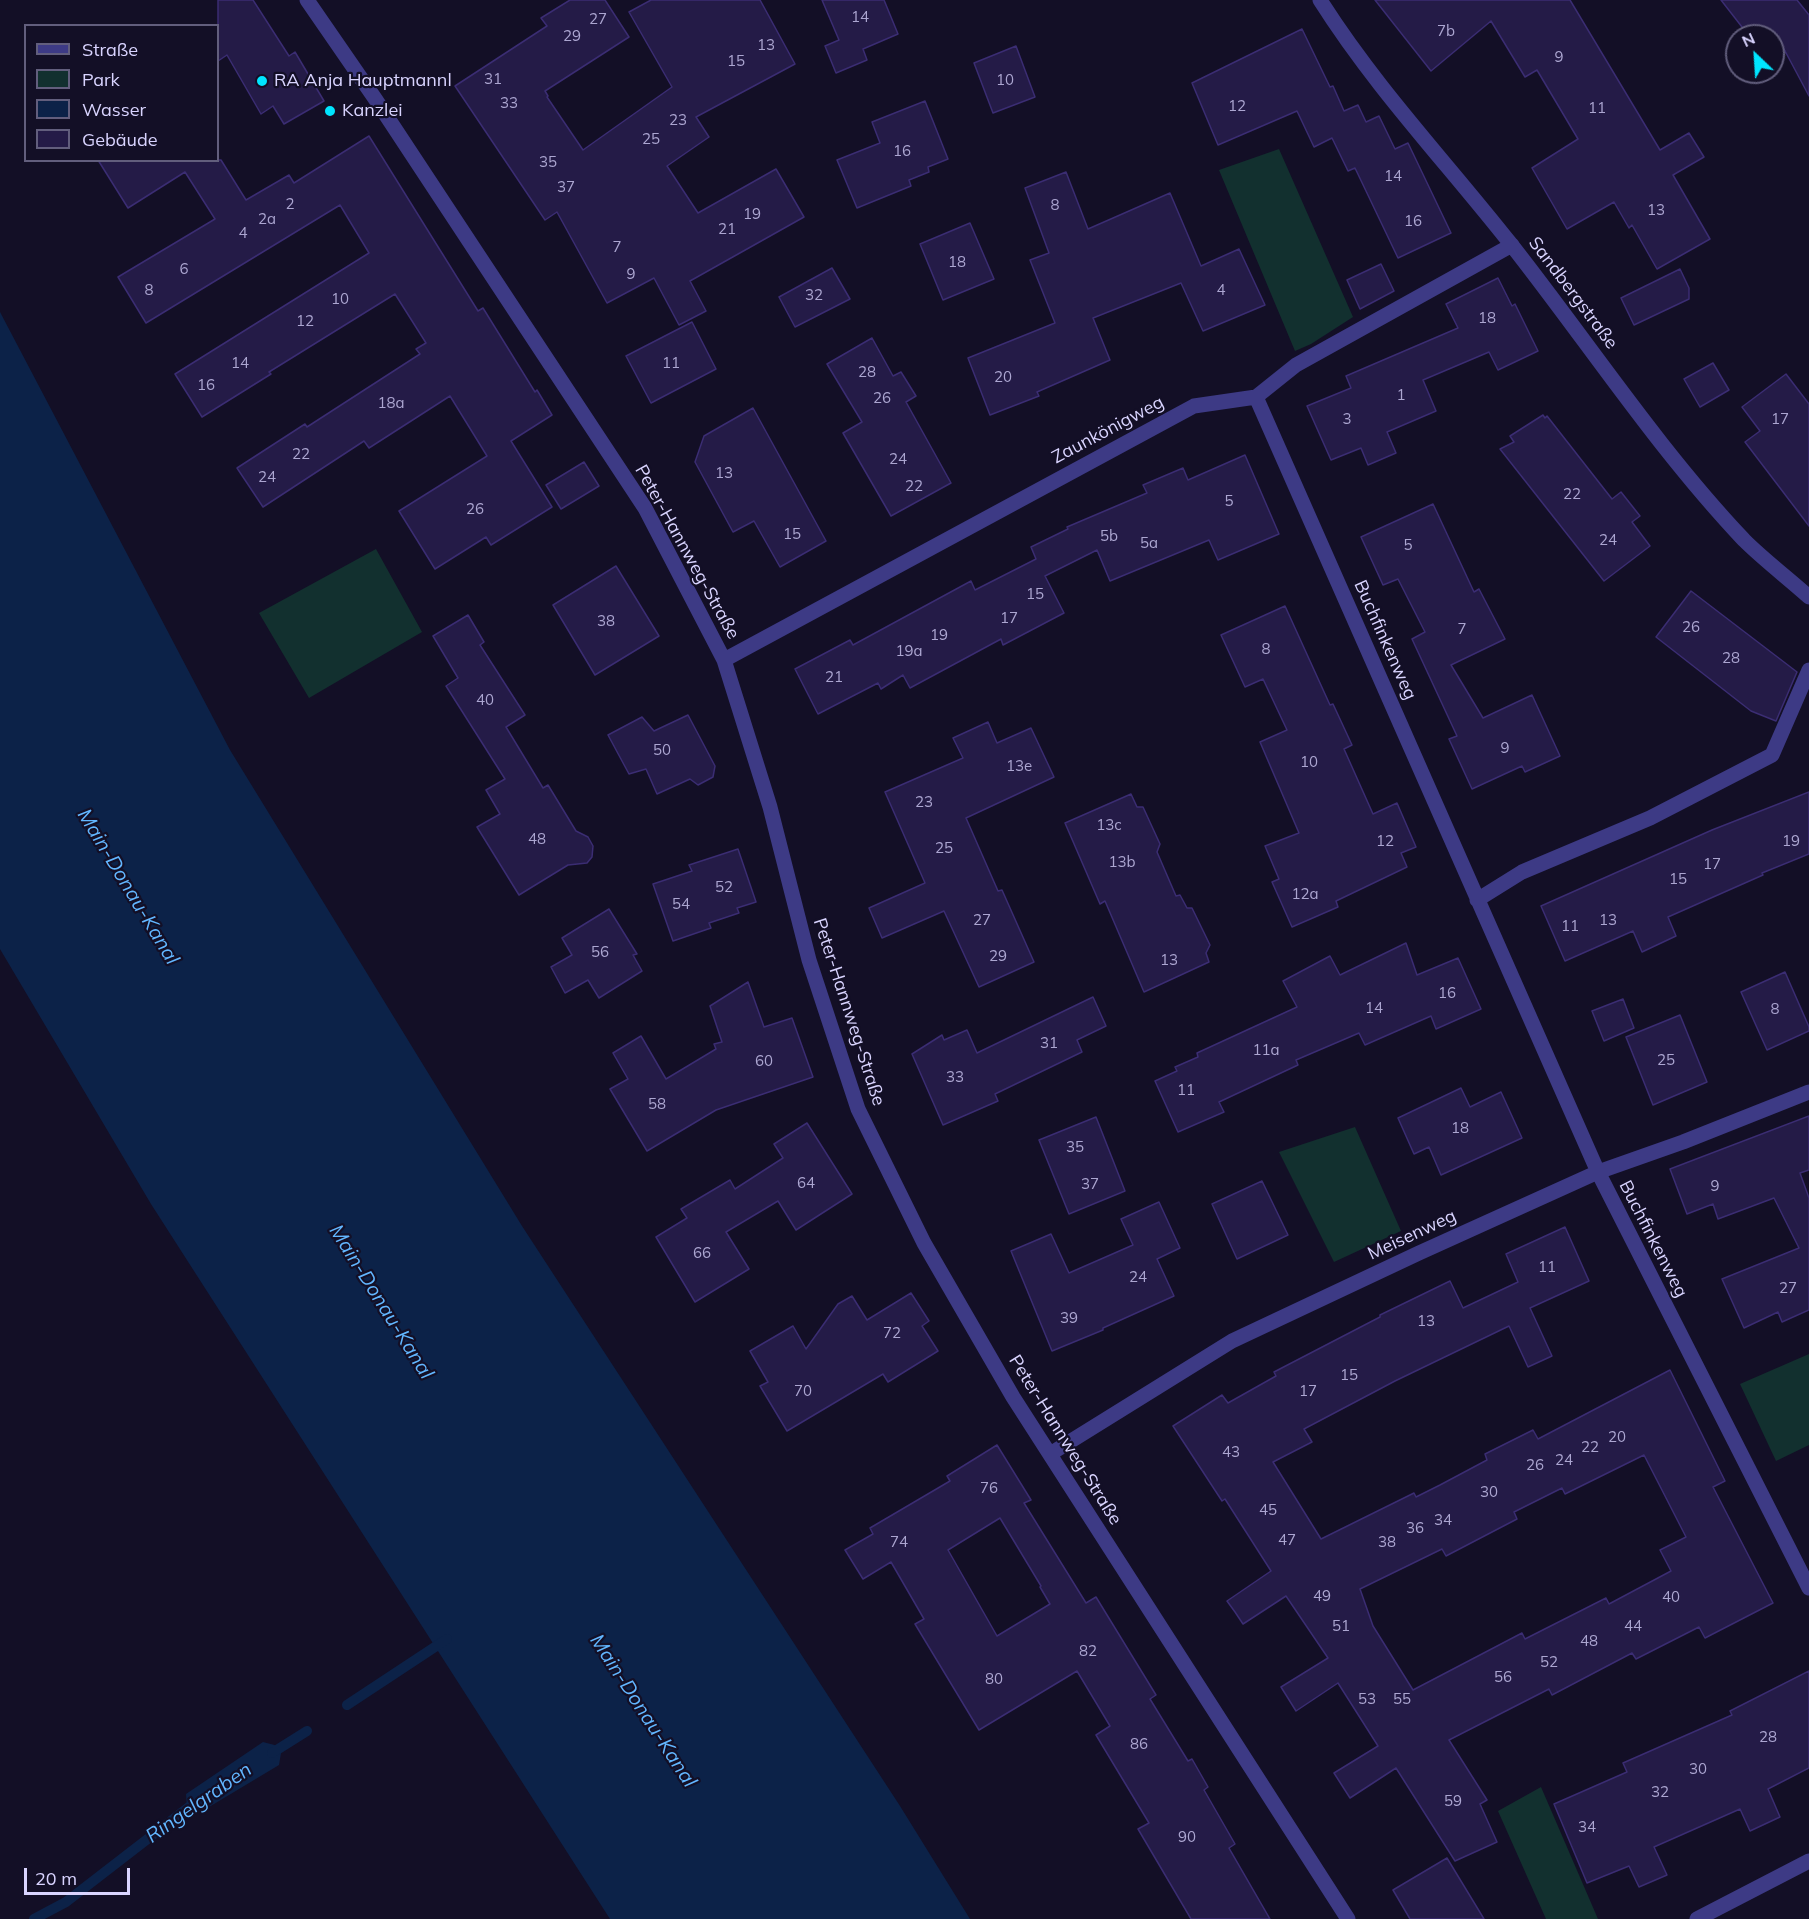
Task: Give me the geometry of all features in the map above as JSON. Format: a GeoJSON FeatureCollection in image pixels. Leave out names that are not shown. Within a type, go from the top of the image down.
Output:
{"type":"FeatureCollection","features":[{"type":"Feature","properties":{"kind":"street","name":"Peter-Hannweg-Straße"},"geometry":{"type":"LineString","coordinates":[[307,0],[645,508],[724,660],[770,807],[809,960],[858,1109],[924,1244],[1013,1397],[1348,1919]]}},
{"type":"Feature","properties":{"kind":"street","name":"Sandbergstraße"},"geometry":{"type":"LineString","coordinates":[[1320,0],[1347,44],[1512,245],[1674,460],[1746,541],[1809,597]]}},
{"type":"Feature","properties":{"kind":"street"},"geometry":{"type":"LineString","coordinates":[[1256,397],[1296,365],[1512,245]]}},
{"type":"Feature","properties":{"kind":"street","name":"Zaunkönigweg"},"geometry":{"type":"LineString","coordinates":[[724,660],[1194,406],[1256,397]]}},
{"type":"Feature","properties":{"kind":"street","name":"Buchfinkenweg"},"geometry":{"type":"LineString","coordinates":[[1256,397],[1598,1172],[1809,1588]]}},
{"type":"Feature","properties":{"kind":"street"},"geometry":{"type":"LineString","coordinates":[[1478,900],[1522,873],[1650,818],[1772,754],[1809,670]]}},
{"type":"Feature","properties":{"kind":"street","name":"Meisenweg"},"geometry":{"type":"LineString","coordinates":[[1050,1454],[1232,1341],[1598,1172],[1683,1142],[1809,1092]]}},
{"type":"Feature","properties":{"kind":"street"},"geometry":{"type":"LineString","coordinates":[[1697,1919],[1809,1861]]}},
{"type":"Feature","properties":{"kind":"green space"},"geometry":{"type":"Polygon","coordinates":[[[1279,149],[1353,317],[1311,344],[1295,351],[1219,170],[1279,149]]]}},
{"type":"Feature","properties":{"kind":"green space"},"geometry":{"type":"Polygon","coordinates":[[[376,549],[422,632],[309,698],[259,613],[376,549]]]}},
{"type":"Feature","properties":{"kind":"green space"},"geometry":{"type":"Polygon","coordinates":[[[1355,1127],[1401,1231],[1334,1262],[1279,1152],[1355,1127]]]}},
{"type":"Feature","properties":{"kind":"green space"},"geometry":{"type":"Polygon","coordinates":[[[1809,1354],[1809,1445],[1776,1461],[1740,1384],[1809,1354]]]}},
{"type":"Feature","properties":{"kind":"green space"},"geometry":{"type":"Polygon","coordinates":[[[1541,1787],[1598,1919],[1546,1919],[1498,1811],[1541,1787]]]}},
{"type":"Feature","properties":{"kind":"water","name":"Main-Donau-Kanal"},"geometry":{"type":"Polygon","coordinates":[[[0,312],[230,750],[522,1226],[900,1806],[970,1919],[610,1919],[151,1204],[0,949],[0,312]]]}},
{"type":"Feature","properties":{"kind":"water"},"geometry":{"type":"Polygon","coordinates":[[[263,1742],[282,1747],[279,1765],[199,1813],[187,1807],[186,1794],[263,1742]]]}},
{"type":"Feature","properties":{"kind":"building"},"geometry":{"type":"Polygon","coordinates":[[[218,0],[253,0],[289,56],[295,52],[324,101],[284,124],[273,106],[261,114],[227,55],[219,60],[218,0]]]}},
{"type":"Feature","properties":{"kind":"building"},"geometry":{"type":"Polygon","coordinates":[[[570,0],[605,0],[629,37],[545,91],[583,150],[672,87],[629,12],[651,0],[760,0],[795,64],[696,117],[709,137],[667,166],[698,213],[776,169],[804,217],[690,281],[706,311],[679,325],[654,278],[607,303],[557,212],[545,220],[455,86],[547,26],[541,18],[570,0]]]}},
{"type":"Feature","properties":{"kind":"building"},"geometry":{"type":"Polygon","coordinates":[[[822,0],[884,0],[898,34],[863,49],[867,60],[836,73],[825,46],[839,40],[822,0]]]}},
{"type":"Feature","properties":{"kind":"building"},"geometry":{"type":"Polygon","coordinates":[[[1375,0],[1570,0],[1660,150],[1689,133],[1704,157],[1673,175],[1710,239],[1657,269],[1632,225],[1629,228],[1614,202],[1567,229],[1532,168],[1578,139],[1537,70],[1525,77],[1491,21],[1431,71],[1375,0]]]}},
{"type":"Feature","properties":{"kind":"building"},"geometry":{"type":"Polygon","coordinates":[[[1721,0],[1797,0],[1809,15],[1809,96],[1785,51],[1785,24],[1740,24],[1721,0]]]}},
{"type":"Feature","properties":{"kind":"building"},"geometry":{"type":"Polygon","coordinates":[[[1302,29],[1344,111],[1358,105],[1366,122],[1379,116],[1395,149],[1408,143],[1451,233],[1398,258],[1355,168],[1348,171],[1332,138],[1314,147],[1297,111],[1218,145],[1192,83],[1302,29]]]}},
{"type":"Feature","properties":{"kind":"building"},"geometry":{"type":"Polygon","coordinates":[[[1016,46],[1035,97],[993,113],[974,63],[1016,46]]]}},
{"type":"Feature","properties":{"kind":"building"},"geometry":{"type":"Polygon","coordinates":[[[925,101],[948,159],[928,167],[929,172],[909,180],[911,186],[857,208],[837,160],[880,143],[872,122],[925,101]]]}},
{"type":"Feature","properties":{"kind":"building"},"geometry":{"type":"Polygon","coordinates":[[[369,136],[478,311],[483,308],[535,392],[537,390],[552,415],[511,441],[552,507],[491,545],[486,537],[435,569],[399,511],[487,456],[450,396],[369,448],[364,441],[263,507],[237,468],[305,424],[307,427],[420,354],[416,349],[426,343],[395,294],[269,372],[271,374],[202,417],[175,374],[369,253],[340,205],[146,323],[118,277],[215,219],[185,172],[128,208],[99,162],[219,162],[221,160],[246,200],[289,175],[294,183],[369,136]]]}},
{"type":"Feature","properties":{"kind":"building"},"geometry":{"type":"Polygon","coordinates":[[[1066,172],[1088,229],[1170,193],[1201,266],[1239,249],[1265,305],[1203,331],[1181,283],[1093,318],[1110,360],[1037,392],[1039,396],[990,415],[968,358],[1055,323],[1030,260],[1049,253],[1025,188],[1066,172]]]}},
{"type":"Feature","properties":{"kind":"building"},"geometry":{"type":"Polygon","coordinates":[[[970,223],[994,279],[943,300],[920,244],[970,223]]]}},
{"type":"Feature","properties":{"kind":"building"},"geometry":{"type":"Polygon","coordinates":[[[1381,264],[1394,291],[1360,309],[1347,280],[1381,264]]]}},
{"type":"Feature","properties":{"kind":"building"},"geometry":{"type":"Polygon","coordinates":[[[832,268],[850,299],[795,327],[779,297],[832,268]]]}},
{"type":"Feature","properties":{"kind":"building"},"geometry":{"type":"Polygon","coordinates":[[[1680,269],[1689,288],[1689,299],[1634,325],[1621,298],[1680,269]]]}},
{"type":"Feature","properties":{"kind":"building"},"geometry":{"type":"Polygon","coordinates":[[[1498,278],[1512,306],[1515,304],[1538,351],[1498,370],[1489,352],[1423,380],[1436,411],[1387,432],[1396,453],[1368,465],[1361,448],[1331,460],[1307,406],[1351,388],[1346,376],[1458,328],[1446,304],[1498,278]]]}},
{"type":"Feature","properties":{"kind":"building"},"geometry":{"type":"Polygon","coordinates":[[[692,322],[716,369],[651,403],[626,356],[692,322]]]}},
{"type":"Feature","properties":{"kind":"building"},"geometry":{"type":"Polygon","coordinates":[[[872,338],[893,376],[901,372],[916,396],[906,402],[951,483],[891,516],[843,433],[862,422],[827,364],[872,338]]]}},
{"type":"Feature","properties":{"kind":"building"},"geometry":{"type":"Polygon","coordinates":[[[1713,363],[1729,390],[1700,407],[1684,379],[1713,363]]]}},
{"type":"Feature","properties":{"kind":"building"},"geometry":{"type":"Polygon","coordinates":[[[1786,374],[1809,404],[1809,526],[1745,442],[1760,431],[1742,407],[1786,374]]]}},
{"type":"Feature","properties":{"kind":"building"},"geometry":{"type":"Polygon","coordinates":[[[753,408],[826,541],[780,567],[754,521],[733,532],[695,462],[704,436],[753,408]]]}},
{"type":"Feature","properties":{"kind":"building"},"geometry":{"type":"Polygon","coordinates":[[[1543,415],[1545,418],[1547,416],[1612,499],[1621,492],[1640,516],[1632,522],[1650,546],[1604,581],[1500,449],[1514,442],[1510,436],[1543,415]]]}},
{"type":"Feature","properties":{"kind":"building"},"geometry":{"type":"Polygon","coordinates":[[[1245,455],[1279,534],[1218,560],[1209,540],[1110,581],[1097,550],[1045,576],[1064,613],[1003,645],[1001,639],[910,688],[903,675],[881,689],[878,683],[818,714],[795,669],[850,640],[853,645],[971,581],[975,590],[1036,559],[1031,547],[1068,529],[1067,527],[1147,493],[1143,485],[1183,468],[1188,480],[1245,455]]]}},
{"type":"Feature","properties":{"kind":"building"},"geometry":{"type":"Polygon","coordinates":[[[584,462],[599,486],[561,509],[546,485],[584,462]]]}},
{"type":"Feature","properties":{"kind":"building"},"geometry":{"type":"Polygon","coordinates":[[[1433,504],[1474,592],[1479,589],[1505,639],[1451,665],[1483,718],[1532,695],[1560,756],[1525,772],[1522,766],[1472,789],[1449,739],[1457,736],[1412,639],[1425,632],[1398,579],[1383,585],[1361,537],[1433,504]]]}},
{"type":"Feature","properties":{"kind":"building"},"geometry":{"type":"Polygon","coordinates":[[[616,566],[659,636],[595,675],[553,605],[616,566]]]}},
{"type":"Feature","properties":{"kind":"building"},"geometry":{"type":"Polygon","coordinates":[[[1691,591],[1797,672],[1776,721],[1751,711],[1656,637],[1691,591]]]}},
{"type":"Feature","properties":{"kind":"building"},"geometry":{"type":"Polygon","coordinates":[[[1285,606],[1330,705],[1333,704],[1352,745],[1344,749],[1373,814],[1397,803],[1416,847],[1401,853],[1407,867],[1336,901],[1338,907],[1292,927],[1272,882],[1279,879],[1265,846],[1299,833],[1260,742],[1287,730],[1263,679],[1245,687],[1221,635],[1285,606]]]}},
{"type":"Feature","properties":{"kind":"building"},"geometry":{"type":"Polygon","coordinates":[[[468,615],[484,642],[480,645],[525,715],[506,727],[543,788],[548,785],[576,831],[588,837],[593,846],[592,857],[587,863],[568,865],[519,895],[477,827],[500,814],[486,790],[505,779],[446,686],[458,678],[433,636],[468,615]]]}},
{"type":"Feature","properties":{"kind":"building"},"geometry":{"type":"Polygon","coordinates":[[[688,715],[715,766],[713,777],[698,785],[690,779],[657,794],[646,769],[629,774],[608,735],[642,717],[654,731],[688,715]]]}},
{"type":"Feature","properties":{"kind":"building"},"geometry":{"type":"Polygon","coordinates":[[[988,722],[997,743],[1031,728],[1054,777],[966,818],[998,891],[1002,890],[1034,962],[979,987],[944,911],[882,938],[869,908],[925,883],[885,792],[963,758],[953,738],[988,722]]]}},
{"type":"Feature","properties":{"kind":"building"},"geometry":{"type":"Polygon","coordinates":[[[1809,792],[1809,854],[1762,873],[1763,875],[1668,917],[1676,936],[1642,952],[1633,931],[1565,961],[1541,906],[1712,830],[1809,792]]]}},
{"type":"Feature","properties":{"kind":"building"},"geometry":{"type":"Polygon","coordinates":[[[1131,794],[1137,807],[1143,807],[1160,844],[1157,852],[1176,896],[1180,895],[1187,908],[1192,908],[1210,945],[1206,953],[1209,962],[1144,992],[1105,901],[1100,904],[1065,823],[1131,794]]]}},
{"type":"Feature","properties":{"kind":"building"},"geometry":{"type":"Polygon","coordinates":[[[738,849],[756,902],[737,908],[739,913],[709,923],[711,928],[673,941],[653,884],[692,871],[689,865],[738,849]]]}},
{"type":"Feature","properties":{"kind":"building"},"geometry":{"type":"Polygon","coordinates":[[[609,909],[637,954],[633,955],[642,971],[599,998],[588,980],[565,993],[551,967],[572,955],[562,938],[609,909]]]}},
{"type":"Feature","properties":{"kind":"building"},"geometry":{"type":"Polygon","coordinates":[[[1406,943],[1417,975],[1458,958],[1481,1009],[1436,1029],[1431,1016],[1365,1045],[1359,1033],[1296,1060],[1298,1065],[1219,1102],[1224,1112],[1178,1132],[1155,1081],[1177,1071],[1175,1067],[1198,1057],[1197,1053],[1297,1007],[1283,981],[1330,956],[1340,975],[1406,943]]]}},
{"type":"Feature","properties":{"kind":"building"},"geometry":{"type":"Polygon","coordinates":[[[1785,972],[1809,1031],[1767,1050],[1741,992],[1785,972]]]}},
{"type":"Feature","properties":{"kind":"building"},"geometry":{"type":"Polygon","coordinates":[[[748,982],[764,1027],[792,1018],[813,1077],[716,1110],[647,1151],[610,1089],[628,1079],[613,1053],[641,1036],[666,1079],[716,1049],[714,1044],[722,1042],[710,1006],[748,982]]]}},
{"type":"Feature","properties":{"kind":"building"},"geometry":{"type":"Polygon","coordinates":[[[1093,997],[1106,1026],[1077,1040],[1082,1052],[995,1094],[998,1101],[943,1125],[912,1054],[942,1035],[944,1040],[967,1030],[977,1053],[1093,997]]]}},
{"type":"Feature","properties":{"kind":"building"},"geometry":{"type":"Polygon","coordinates":[[[1623,999],[1634,1028],[1604,1041],[1592,1011],[1623,999]]]}},
{"type":"Feature","properties":{"kind":"building"},"geometry":{"type":"Polygon","coordinates":[[[1680,1015],[1707,1082],[1653,1105],[1626,1037],[1680,1015]]]}},
{"type":"Feature","properties":{"kind":"building"},"geometry":{"type":"Polygon","coordinates":[[[1461,1088],[1470,1107],[1501,1092],[1522,1138],[1441,1175],[1429,1147],[1414,1154],[1398,1118],[1461,1088]]]}},
{"type":"Feature","properties":{"kind":"building"},"geometry":{"type":"Polygon","coordinates":[[[1809,1116],[1809,1170],[1800,1173],[1809,1198],[1809,1310],[1782,1322],[1778,1312],[1744,1328],[1722,1279],[1799,1248],[1774,1198],[1718,1219],[1713,1204],[1687,1214],[1670,1169],[1809,1116]]]}},
{"type":"Feature","properties":{"kind":"building"},"geometry":{"type":"Polygon","coordinates":[[[1096,1117],[1125,1191],[1069,1214],[1039,1140],[1096,1117]]]}},
{"type":"Feature","properties":{"kind":"building"},"geometry":{"type":"Polygon","coordinates":[[[807,1123],[852,1194],[796,1230],[778,1201],[726,1232],[749,1269],[695,1302],[656,1237],[687,1218],[681,1209],[730,1180],[735,1189],[783,1158],[774,1144],[807,1123]]]}},
{"type":"Feature","properties":{"kind":"building"},"geometry":{"type":"Polygon","coordinates":[[[1262,1181],[1288,1235],[1237,1259],[1212,1204],[1262,1181]]]}},
{"type":"Feature","properties":{"kind":"building"},"geometry":{"type":"Polygon","coordinates":[[[1159,1202],[1180,1248],[1157,1259],[1174,1296],[1103,1328],[1103,1330],[1052,1351],[1011,1251],[1051,1234],[1069,1273],[1133,1245],[1121,1219],[1159,1202]]]}},
{"type":"Feature","properties":{"kind":"building"},"geometry":{"type":"Polygon","coordinates":[[[1565,1227],[1589,1281],[1530,1308],[1552,1356],[1528,1367],[1509,1326],[1395,1381],[1304,1429],[1312,1442],[1273,1462],[1321,1539],[1414,1493],[1416,1497],[1440,1485],[1487,1460],[1485,1454],[1533,1430],[1538,1439],[1670,1370],[1725,1481],[1713,1487],[1773,1603],[1705,1638],[1699,1627],[1636,1659],[1632,1653],[1552,1695],[1549,1689],[1449,1740],[1487,1800],[1480,1804],[1497,1842],[1455,1861],[1396,1768],[1350,1798],[1334,1773],[1378,1746],[1338,1683],[1296,1711],[1281,1687],[1328,1658],[1286,1596],[1243,1624],[1227,1601],[1271,1571],[1225,1499],[1222,1501],[1173,1426],[1222,1395],[1228,1403],[1276,1376],[1274,1372],[1380,1315],[1450,1281],[1463,1308],[1518,1282],[1506,1254],[1565,1227]],[[1644,1455],[1565,1494],[1562,1488],[1514,1512],[1517,1519],[1446,1556],[1442,1549],[1360,1589],[1373,1626],[1413,1690],[1522,1633],[1525,1639],[1606,1598],[1609,1604],[1671,1571],[1660,1550],[1686,1537],[1644,1455]]]}},
{"type":"Feature","properties":{"kind":"building"},"geometry":{"type":"Polygon","coordinates":[[[911,1293],[929,1321],[922,1326],[938,1351],[888,1382],[883,1374],[787,1431],[760,1386],[768,1382],[750,1351],[793,1326],[806,1349],[838,1304],[852,1296],[867,1320],[911,1293]]]}},
{"type":"Feature","properties":{"kind":"building"},"geometry":{"type":"Polygon","coordinates":[[[997,1445],[1031,1500],[1024,1503],[1086,1603],[1096,1597],[1156,1695],[1150,1699],[1188,1761],[1192,1759],[1208,1787],[1204,1790],[1235,1844],[1229,1848],[1270,1919],[1191,1919],[1138,1829],[1149,1823],[1096,1735],[1110,1726],[1077,1671],[979,1730],[915,1624],[924,1619],[891,1562],[863,1579],[845,1550],[873,1534],[870,1528],[950,1481],[947,1476],[997,1445]],[[1000,1518],[948,1550],[997,1636],[1050,1604],[1000,1518]]]}},
{"type":"Feature","properties":{"kind":"building"},"geometry":{"type":"Polygon","coordinates":[[[1809,1671],[1809,1768],[1768,1789],[1780,1817],[1750,1831],[1740,1809],[1654,1847],[1667,1875],[1639,1887],[1629,1866],[1587,1883],[1554,1804],[1627,1772],[1623,1763],[1732,1715],[1730,1711],[1809,1671]]]}},
{"type":"Feature","properties":{"kind":"building"},"geometry":{"type":"Polygon","coordinates":[[[1447,1858],[1484,1919],[1410,1919],[1393,1890],[1447,1858]]]}},
{"type":"Feature","properties":{"kind":"waterway","name":"Ringelgraben"},"geometry":{"type":"LineString","coordinates":[[347,1705],[447,1639]]}},
{"type":"Feature","properties":{"kind":"waterway","name":"Ringelgraben"},"geometry":{"type":"LineString","coordinates":[[272,1753],[307,1731]]}},
{"type":"Feature","properties":{"kind":"waterway","name":"Ringelgraben"},"geometry":{"type":"LineString","coordinates":[[34,1919],[66,1902],[198,1800]]}},
{"type":"Feature","properties":{"kind":"place","name":"RA Anja Hauptmannl"},"geometry":{"type":"Point","coordinates":[262,81]}},
{"type":"Feature","properties":{"kind":"place","name":"Kanzlei"},"geometry":{"type":"Point","coordinates":[330,111]}}]}
